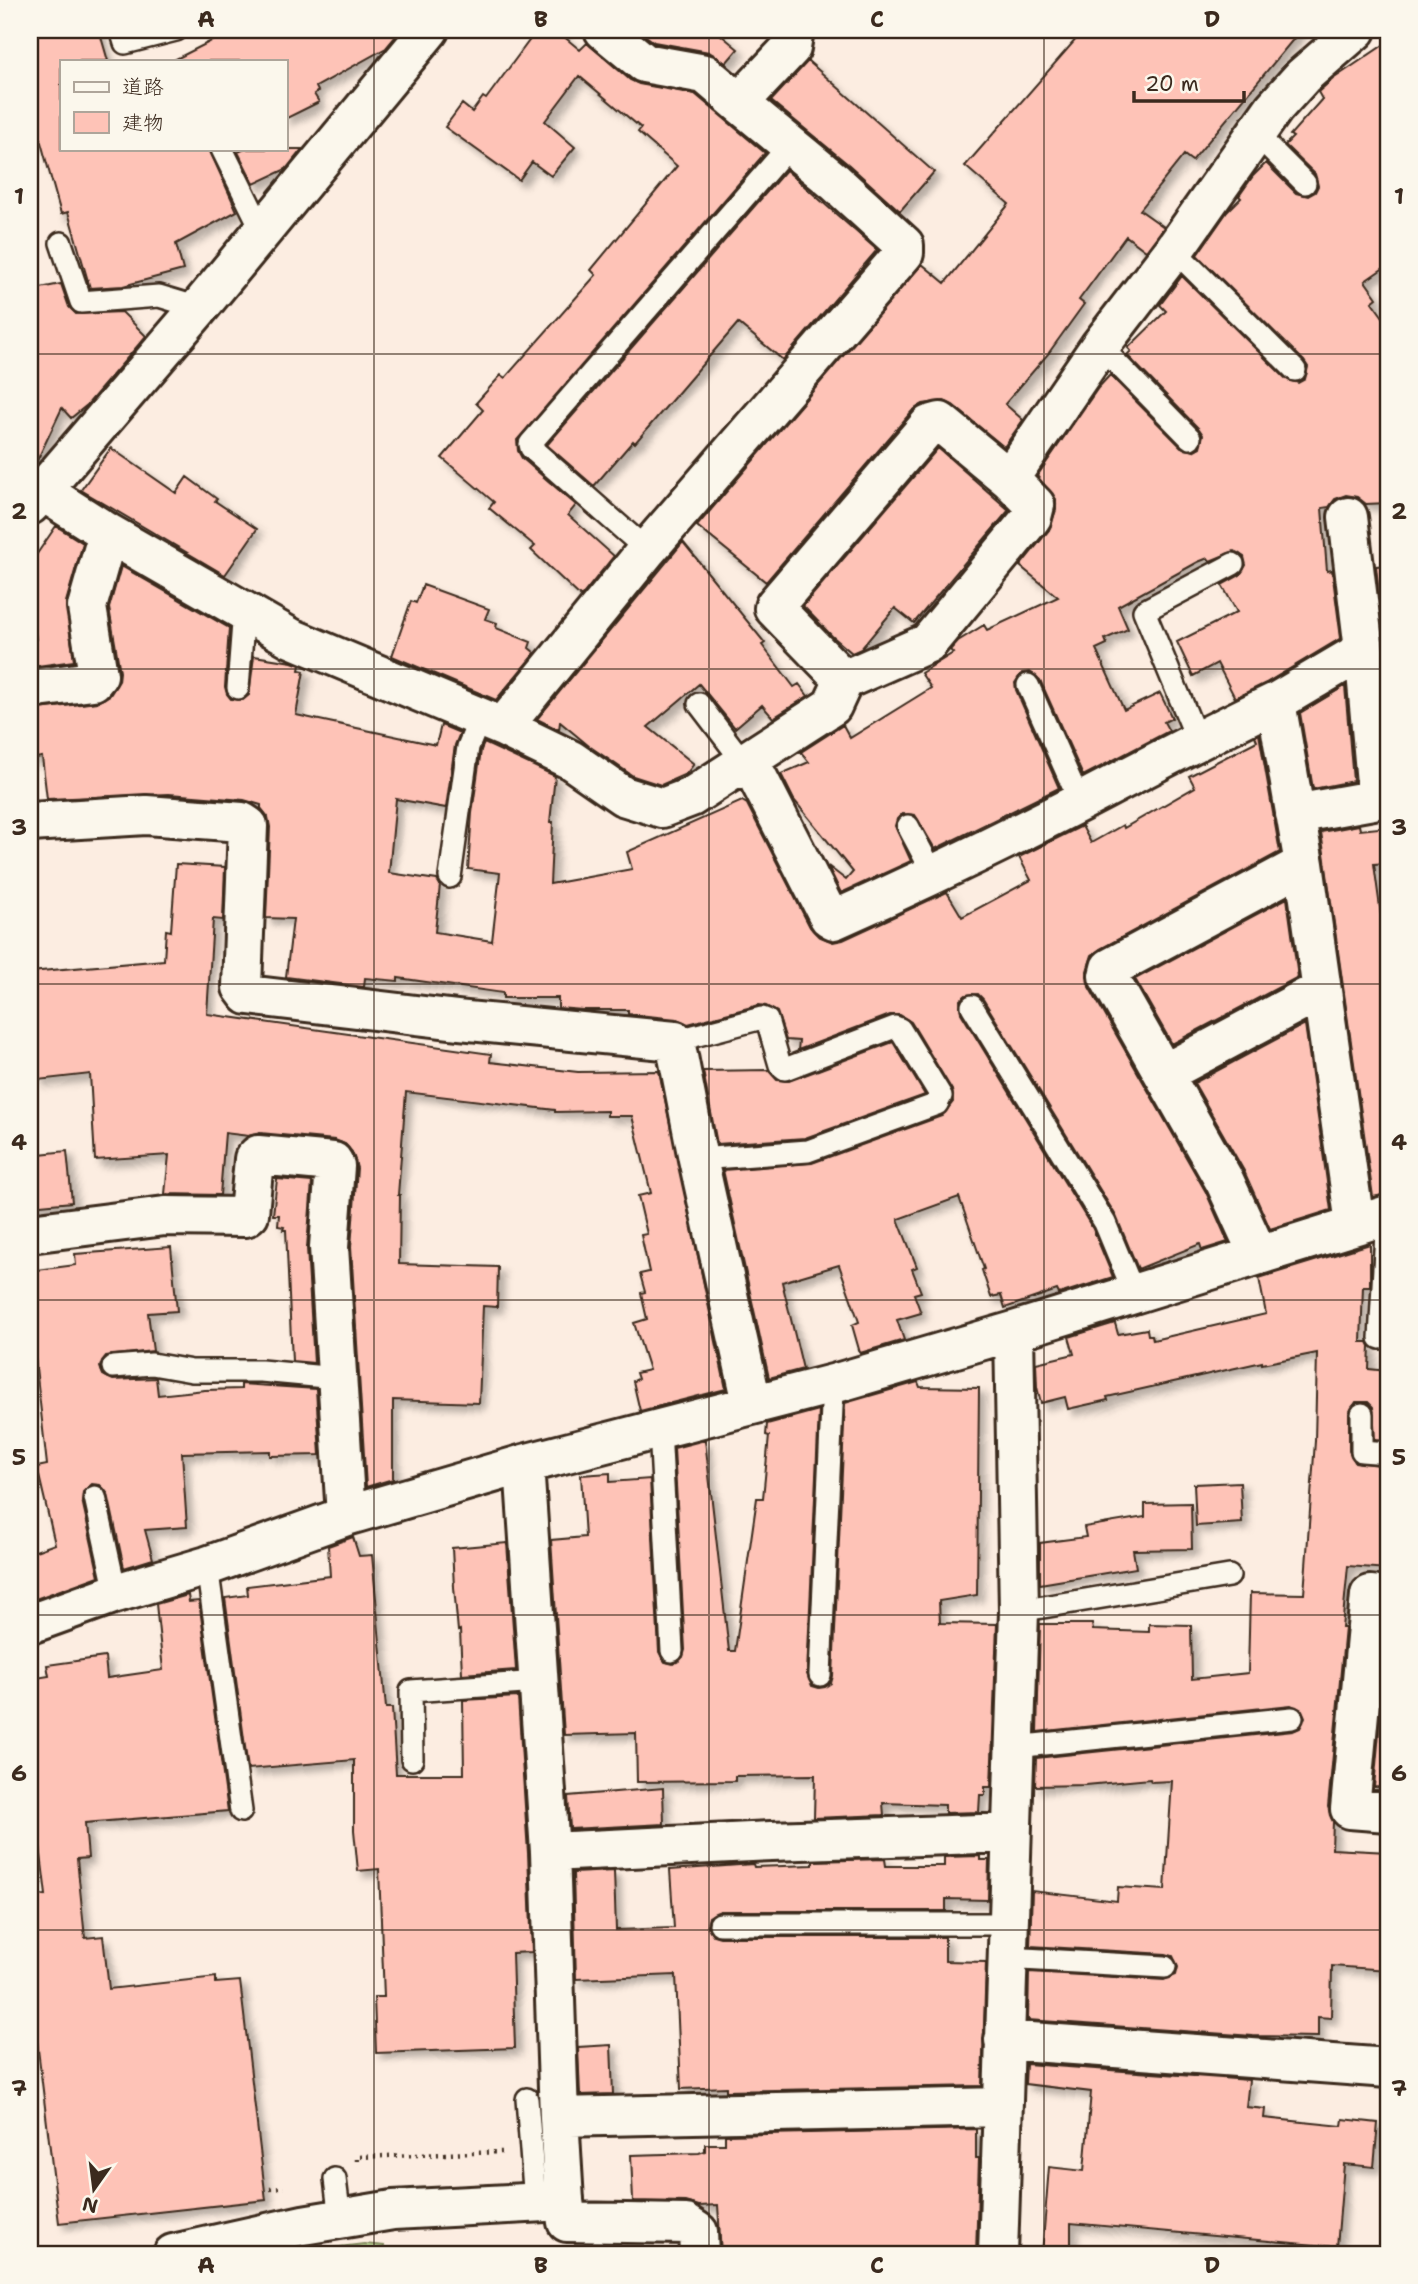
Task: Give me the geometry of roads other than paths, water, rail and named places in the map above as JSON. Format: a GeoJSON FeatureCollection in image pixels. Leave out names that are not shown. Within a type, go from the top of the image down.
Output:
{"type":"FeatureCollection","features":[{"type":"Feature","properties":{"kind":"street"},"geometry":{"type":"LineString","coordinates":[[429,30],[199,308],[36,498],[108,533],[291,638],[492,723],[571,760],[623,796],[662,808],[691,797],[832,706],[844,680],[928,643],[1032,517],[1035,505],[1009,478],[940,422],[929,425],[774,608],[844,680]]}},
{"type":"Feature","properties":{"kind":"street"},"geometry":{"type":"LineString","coordinates":[[492,723],[647,550],[904,253],[904,245],[835,182],[705,75],[644,63],[604,30]]}},
{"type":"Feature","properties":{"kind":"street"},"geometry":{"type":"LineString","coordinates":[[739,103],[791,48],[794,30]]}},
{"type":"Feature","properties":{"kind":"street"},"geometry":{"type":"LineString","coordinates":[[1009,478],[1100,346],[1174,250],[1274,108],[1348,32]]}},
{"type":"Feature","properties":{"kind":"street"},"geometry":{"type":"LineString","coordinates":[[1295,814],[1373,800],[1377,794],[1348,517]]}},
{"type":"Feature","properties":{"kind":"street"},"geometry":{"type":"LineString","coordinates":[[30,689],[93,681],[98,675],[87,607],[108,533]]}},
{"type":"Feature","properties":{"kind":"street"},"geometry":{"type":"LineString","coordinates":[[747,761],[829,917],[834,920],[934,875],[1080,802],[1197,739],[1276,702],[1364,650]]}},
{"type":"Feature","properties":{"kind":"street"},"geometry":{"type":"LineString","coordinates":[[30,1624],[116,1593],[207,1566],[346,1516],[524,1464],[833,1384],[1014,1331],[1377,1218],[1321,990],[1304,864],[1276,702]]}},
{"type":"Feature","properties":{"kind":"street"},"geometry":{"type":"LineString","coordinates":[[30,822],[146,815],[242,822],[248,826],[242,987],[248,995],[458,1020],[675,1041],[752,1403]]}},
{"type":"Feature","properties":{"kind":"street"},"geometry":{"type":"LineString","coordinates":[[1258,1254],[1225,1182],[1108,976],[1110,968],[1304,864]]}},
{"type":"Feature","properties":{"kind":"street"},"geometry":{"type":"LineString","coordinates":[[1165,1073],[1321,990]]}},
{"type":"Feature","properties":{"kind":"street"},"geometry":{"type":"LineString","coordinates":[[30,1233],[165,1216],[245,1217],[249,1214],[254,1159],[258,1155],[333,1162],[335,1166],[329,1247],[346,1516]]}},
{"type":"Feature","properties":{"kind":"street"},"geometry":{"type":"LineString","coordinates":[[998,2254],[1007,1941],[1015,1833],[1019,1611],[1027,1474],[1014,1331]]}},
{"type":"Feature","properties":{"kind":"street"},"geometry":{"type":"LineString","coordinates":[[524,1464],[550,1852],[538,2208]]}},
{"type":"Feature","properties":{"kind":"street"},"geometry":{"type":"LineString","coordinates":[[1388,1597],[1370,1595],[1350,1809],[1388,1812]]}},
{"type":"Feature","properties":{"kind":"street"},"geometry":{"type":"LineString","coordinates":[[550,1852],[1015,1833]]}},
{"type":"Feature","properties":{"kind":"street"},"geometry":{"type":"LineString","coordinates":[[1004,2040],[1388,2068]]}},
{"type":"Feature","properties":{"kind":"street"},"geometry":{"type":"LineString","coordinates":[[543,2108],[1002,2107]]}},
{"type":"Feature","properties":{"kind":"street"},"geometry":{"type":"LineString","coordinates":[[173,2254],[393,2210],[439,2218],[538,2208],[567,2222],[687,2224],[698,2232],[699,2254]]}},
{"type":"Feature","properties":{"kind":"lane"},"geometry":{"type":"LineString","coordinates":[[121,30],[125,43],[176,30]]}},
{"type":"Feature","properties":{"kind":"lane"},"geometry":{"type":"LineString","coordinates":[[1255,133],[1305,183]]}},
{"type":"Feature","properties":{"kind":"lane"},"geometry":{"type":"LineString","coordinates":[[647,550],[531,448],[530,444],[789,146]]}},
{"type":"Feature","properties":{"kind":"lane"},"geometry":{"type":"LineString","coordinates":[[222,150],[262,230]]}},
{"type":"Feature","properties":{"kind":"lane"},"geometry":{"type":"LineString","coordinates":[[61,243],[81,302],[159,296],[199,308]]}},
{"type":"Feature","properties":{"kind":"lane"},"geometry":{"type":"LineString","coordinates":[[1174,250],[1295,370]]}},
{"type":"Feature","properties":{"kind":"lane"},"geometry":{"type":"LineString","coordinates":[[1100,346],[1190,438]]}},
{"type":"Feature","properties":{"kind":"lane"},"geometry":{"type":"LineString","coordinates":[[1197,739],[1143,611],[1233,564]]}},
{"type":"Feature","properties":{"kind":"lane"},"geometry":{"type":"LineString","coordinates":[[238,688],[244,610]]}},
{"type":"Feature","properties":{"kind":"lane"},"geometry":{"type":"LineString","coordinates":[[1028,685],[1080,802]]}},
{"type":"Feature","properties":{"kind":"lane"},"geometry":{"type":"LineString","coordinates":[[699,704],[747,761]]}},
{"type":"Feature","properties":{"kind":"lane"},"geometry":{"type":"LineString","coordinates":[[450,877],[467,747],[492,723]]}},
{"type":"Feature","properties":{"kind":"lane"},"geometry":{"type":"LineString","coordinates":[[908,826],[934,875]]}},
{"type":"Feature","properties":{"kind":"lane"},"geometry":{"type":"LineString","coordinates":[[972,1006],[1105,1223],[1134,1293]]}},
{"type":"Feature","properties":{"kind":"lane"},"geometry":{"type":"LineString","coordinates":[[675,1041],[762,1018],[767,1020],[780,1065],[785,1069],[895,1027],[900,1029],[941,1096],[937,1104],[808,1151],[698,1159]]}},
{"type":"Feature","properties":{"kind":"lane"},"geometry":{"type":"LineString","coordinates":[[1377,1218],[1380,1338]]}},
{"type":"Feature","properties":{"kind":"lane"},"geometry":{"type":"LineString","coordinates":[[113,1367],[152,1364],[192,1371],[261,1371],[336,1378]]}},
{"type":"Feature","properties":{"kind":"lane"},"geometry":{"type":"LineString","coordinates":[[820,1675],[833,1384]]}},
{"type":"Feature","properties":{"kind":"lane"},"geometry":{"type":"LineString","coordinates":[[1362,1414],[1362,1451],[1388,1453]]}},
{"type":"Feature","properties":{"kind":"lane"},"geometry":{"type":"LineString","coordinates":[[660,1430],[672,1651]]}},
{"type":"Feature","properties":{"kind":"lane"},"geometry":{"type":"LineString","coordinates":[[95,1497],[116,1593]]}},
{"type":"Feature","properties":{"kind":"lane"},"geometry":{"type":"LineString","coordinates":[[207,1566],[241,1811]]}},
{"type":"Feature","properties":{"kind":"lane"},"geometry":{"type":"LineString","coordinates":[[1019,1611],[1229,1576]]}},
{"type":"Feature","properties":{"kind":"lane"},"geometry":{"type":"LineString","coordinates":[[412,1759],[411,1691],[538,1682]]}},
{"type":"Feature","properties":{"kind":"lane"},"geometry":{"type":"LineString","coordinates":[[1015,1747],[1292,1718]]}},
{"type":"Feature","properties":{"kind":"lane"},"geometry":{"type":"LineString","coordinates":[[720,1924],[1007,1941],[1165,1967]]}},
{"type":"Feature","properties":{"kind":"lane"},"geometry":{"type":"LineString","coordinates":[[335,2179],[340,2219]]}}]}
